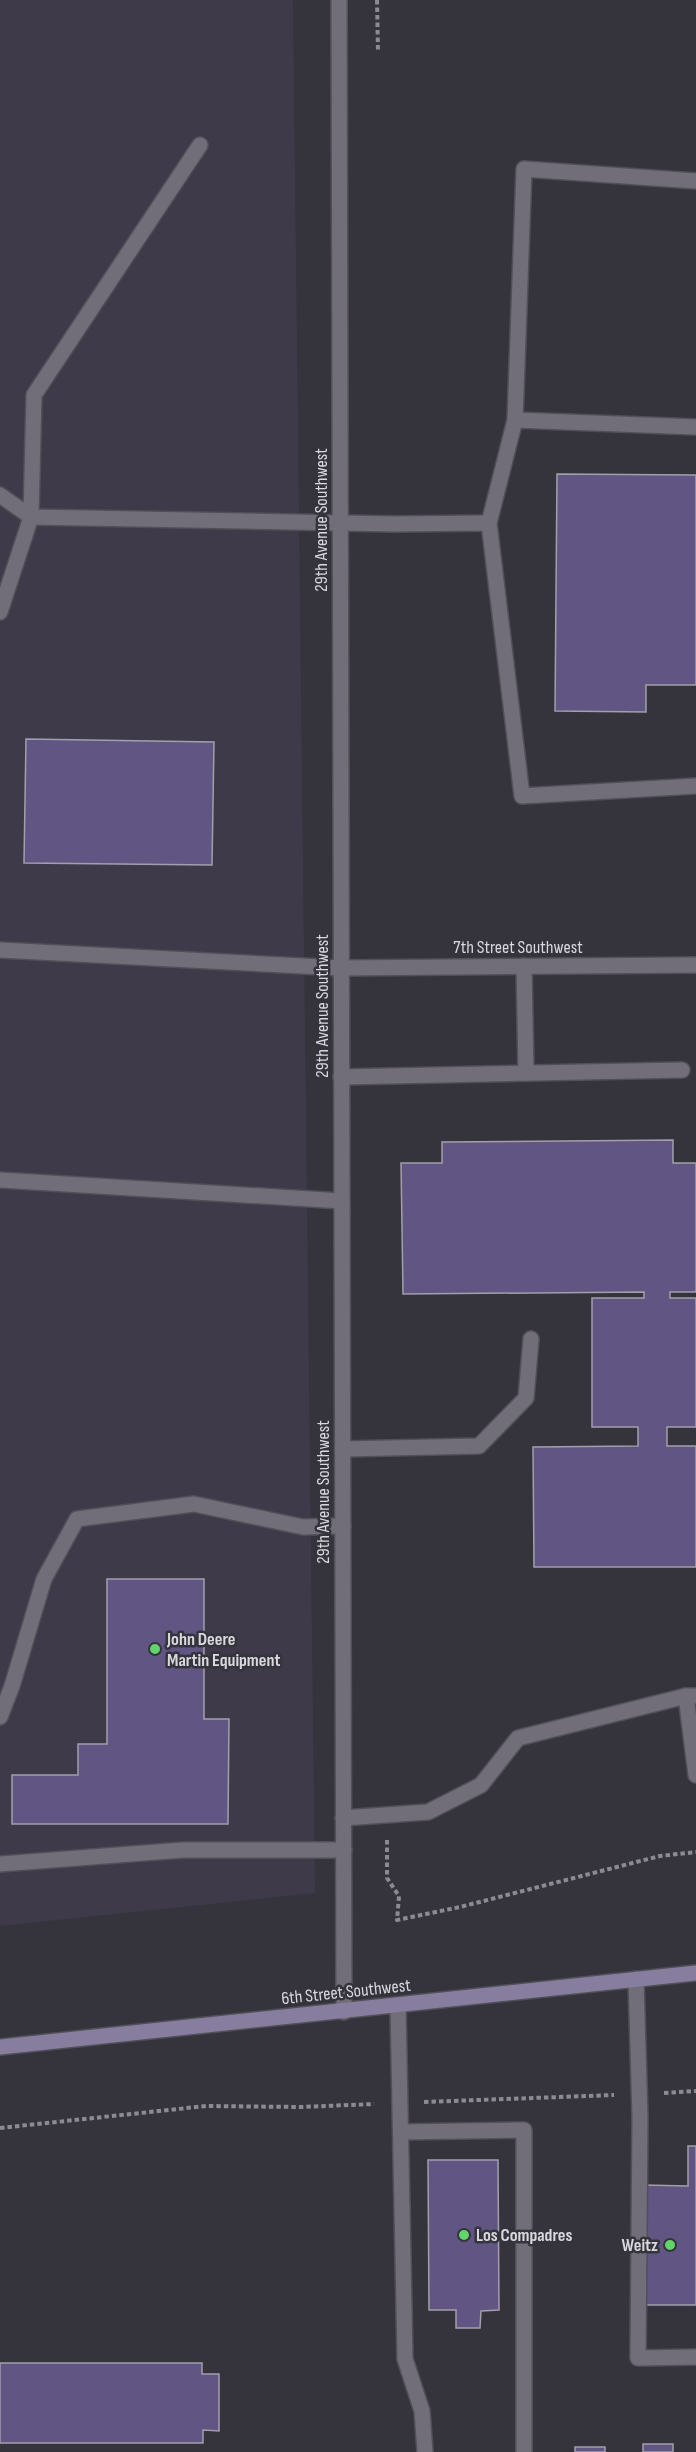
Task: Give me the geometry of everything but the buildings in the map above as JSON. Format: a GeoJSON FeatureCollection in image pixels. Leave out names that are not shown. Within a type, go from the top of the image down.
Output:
{"type":"FeatureCollection","features":[{"type":"Feature","properties":{"kind":"main road","name":"6th Street Southwest"},"geometry":{"type":"LineString","coordinates":[[0,2047],[696,1973]]}},
{"type":"Feature","properties":{"kind":"street","name":"29th Avenue Southwest"},"geometry":{"type":"LineString","coordinates":[[339,0],[344,2012]]}},
{"type":"Feature","properties":{"kind":"street"},"geometry":{"type":"LineString","coordinates":[[0,612],[31,517],[34,395],[200,145]]}},
{"type":"Feature","properties":{"kind":"street"},"geometry":{"type":"LineString","coordinates":[[696,181],[524,169],[515,420],[489,523],[522,796],[696,786]]}},
{"type":"Feature","properties":{"kind":"street"},"geometry":{"type":"LineString","coordinates":[[515,420],[696,427]]}},
{"type":"Feature","properties":{"kind":"street"},"geometry":{"type":"LineString","coordinates":[[0,495],[31,517],[340,523],[489,523]]}},
{"type":"Feature","properties":{"kind":"street","name":"7th Street Southwest"},"geometry":{"type":"LineString","coordinates":[[0,950],[341,968],[696,965]]}},
{"type":"Feature","properties":{"kind":"street"},"geometry":{"type":"LineString","coordinates":[[524,966],[526,1073]]}},
{"type":"Feature","properties":{"kind":"street"},"geometry":{"type":"LineString","coordinates":[[341,1077],[682,1070]]}},
{"type":"Feature","properties":{"kind":"street"},"geometry":{"type":"LineString","coordinates":[[0,1180],[342,1201]]}},
{"type":"Feature","properties":{"kind":"street"},"geometry":{"type":"LineString","coordinates":[[343,1449],[479,1446],[526,1398],[531,1339]]}},
{"type":"Feature","properties":{"kind":"street"},"geometry":{"type":"LineString","coordinates":[[0,1717],[12,1686],[44,1580],[77,1519],[194,1504],[303,1527],[343,1526]]}},
{"type":"Feature","properties":{"kind":"street"},"geometry":{"type":"LineString","coordinates":[[343,1818],[428,1812],[481,1785],[518,1738],[691,1696],[696,1775]]}},
{"type":"Feature","properties":{"kind":"street"},"geometry":{"type":"LineString","coordinates":[[0,1864],[183,1850],[344,1850]]}},
{"type":"Feature","properties":{"kind":"street"},"geometry":{"type":"LineString","coordinates":[[636,1979],[640,2118],[638,2358],[696,2356]]}},
{"type":"Feature","properties":{"kind":"street"},"geometry":{"type":"LineString","coordinates":[[398,2006],[405,2359],[422,2411],[425,2452]]}},
{"type":"Feature","properties":{"kind":"street"},"geometry":{"type":"LineString","coordinates":[[401,2132],[524,2130],[524,2452]]}},
{"type":"Feature","properties":{"kind":"path"},"geometry":{"type":"LineString","coordinates":[[377,0],[378,52]]}},
{"type":"Feature","properties":{"kind":"path"},"geometry":{"type":"LineString","coordinates":[[387,1815],[387,1878],[399,1896],[397,1920],[460,1907],[660,1856],[696,1852]]}},
{"type":"Feature","properties":{"kind":"path"},"geometry":{"type":"LineString","coordinates":[[0,2128],[206,2106],[301,2107],[696,2091]]}},
{"type":"Feature","properties":{"kind":"shaded area"},"geometry":{"type":"Polygon","coordinates":[[[0,0],[293,0],[315,1893],[0,1926],[0,0]]]}},
{"type":"Feature","properties":{"kind":"place","name":"John Deere Martin Equipment"},"geometry":{"type":"Point","coordinates":[155,1649]}},
{"type":"Feature","properties":{"kind":"place","name":"Los Compadres"},"geometry":{"type":"Point","coordinates":[464,2235]}},
{"type":"Feature","properties":{"kind":"place","name":"Weitz"},"geometry":{"type":"Point","coordinates":[670,2245]}}]}
